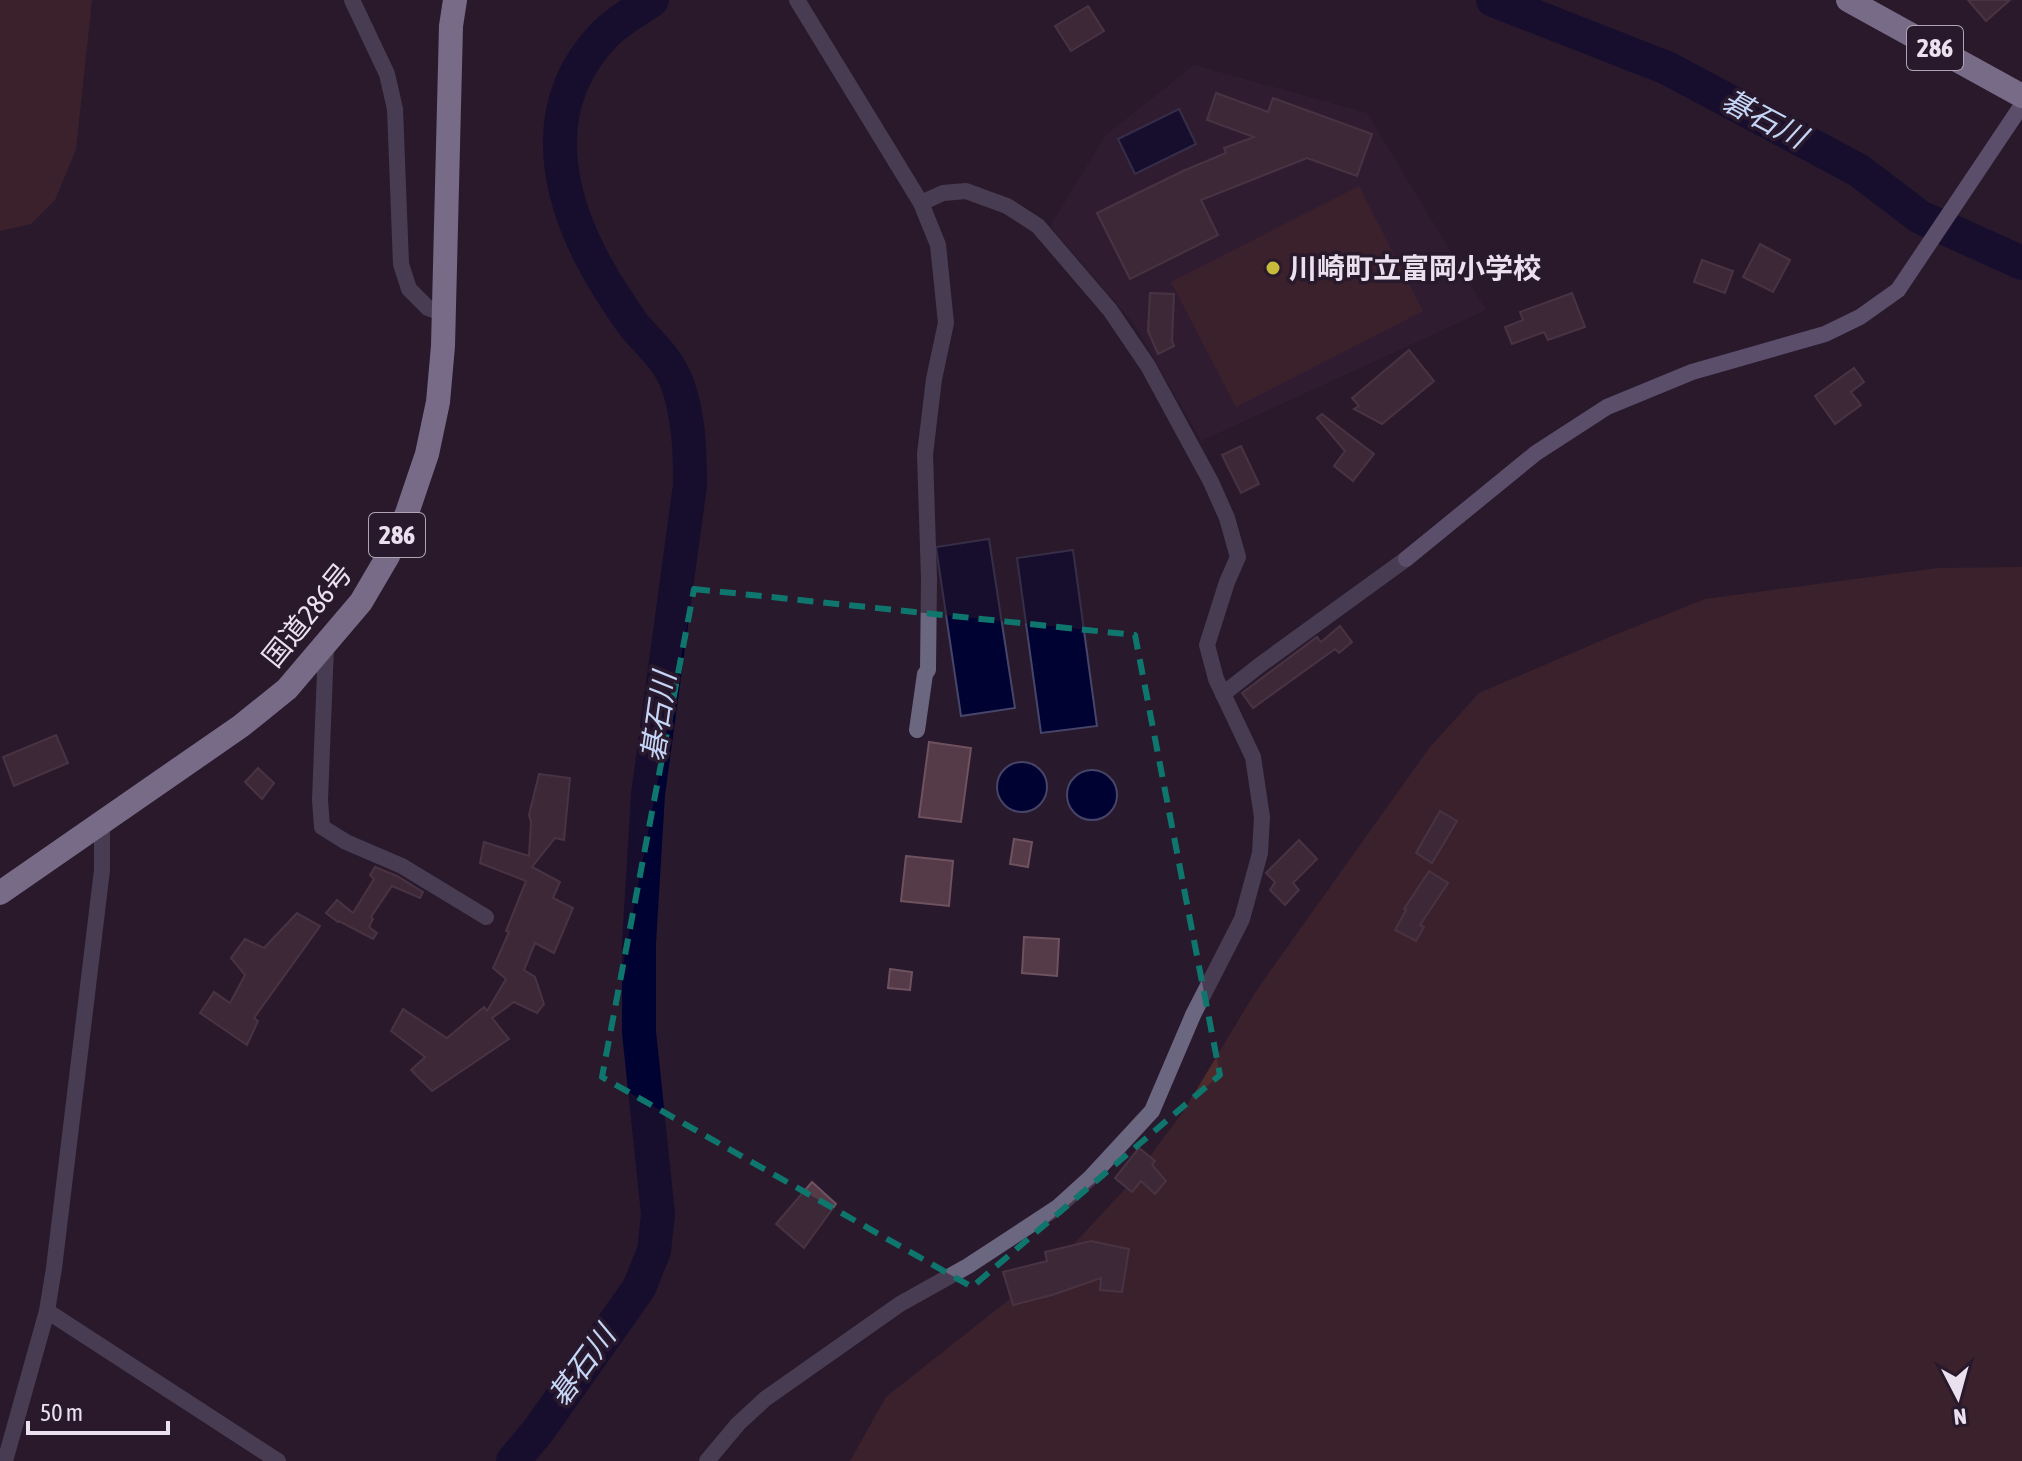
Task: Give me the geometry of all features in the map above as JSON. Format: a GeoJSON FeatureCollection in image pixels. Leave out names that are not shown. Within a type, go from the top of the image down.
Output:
{"type":"FeatureCollection","features":[{"type":"Feature","properties":{"kind":"highway","name":"国道286号"},"geometry":{"type":"LineString","coordinates":[[0,893],[241,726],[287,689],[361,602],[388,556],[427,454],[438,402],[444,314],[451,26],[455,0]]}},
{"type":"Feature","properties":{"kind":"highway","name":"286"},"geometry":{"type":"LineString","coordinates":[[1848,0],[2019,107]]}},
{"type":"Feature","properties":{"kind":"street"},"geometry":{"type":"LineString","coordinates":[[352,0],[387,74],[395,109],[401,264],[409,289],[428,308],[444,314]]}},
{"type":"Feature","properties":{"kind":"street"},"geometry":{"type":"LineString","coordinates":[[797,0],[921,203],[938,245],[946,323],[934,379],[925,454],[928,670],[917,730]]}},
{"type":"Feature","properties":{"kind":"street"},"geometry":{"type":"LineString","coordinates":[[1223,694],[1406,559],[1536,453],[1607,407],[1692,372],[1825,334],[1860,317],[1898,290],[2019,107]]}},
{"type":"Feature","properties":{"kind":"street"},"geometry":{"type":"LineString","coordinates":[[707,1461],[738,1424],[765,1399],[900,1304],[968,1266],[1058,1207],[1090,1178],[1152,1111],[1193,1015],[1242,919],[1260,853],[1262,817],[1253,757],[1216,679],[1207,645],[1238,557],[1227,518],[1211,482],[1148,366],[1110,310],[1038,226],[1007,206],[966,191],[943,193],[921,203]]}},
{"type":"Feature","properties":{"kind":"street"},"geometry":{"type":"LineString","coordinates":[[326,646],[320,800],[322,827],[346,842],[402,866],[486,917]]}},
{"type":"Feature","properties":{"kind":"street"},"geometry":{"type":"LineString","coordinates":[[5,1461],[47,1311],[54,1268],[102,870],[102,821]]}},
{"type":"Feature","properties":{"kind":"street"},"geometry":{"type":"LineString","coordinates":[[47,1311],[278,1461]]}},
{"type":"Feature","properties":{"kind":"highlighted area"},"geometry":{"type":"Polygon","coordinates":[[[694,589],[1135,635],[1220,1075],[972,1287],[602,1077],[694,589]]]}},
{"type":"Feature","properties":{"kind":"shaded area"},"geometry":{"type":"Polygon","coordinates":[[[0,0],[92,0],[76,149],[55,200],[31,224],[0,231],[0,0]]]}},
{"type":"Feature","properties":{"kind":"shaded area","name":"川崎町立富岡小学校"},"geometry":{"type":"Polygon","coordinates":[[[1194,65],[1367,113],[1486,310],[1201,441],[1135,325],[1050,226],[1106,135],[1194,65]]]}},
{"type":"Feature","properties":{"kind":"shaded area"},"geometry":{"type":"Polygon","coordinates":[[[1179,109],[1196,144],[1135,174],[1118,139],[1179,109]]]}},
{"type":"Feature","properties":{"kind":"shaded area"},"geometry":{"type":"Polygon","coordinates":[[[1359,186],[1423,311],[1236,407],[1171,282],[1359,186]]]}},
{"type":"Feature","properties":{"kind":"shaded area"},"geometry":{"type":"Polygon","coordinates":[[[989,539],[1015,708],[961,716],[936,547],[989,539]]]}},
{"type":"Feature","properties":{"kind":"shaded area"},"geometry":{"type":"Polygon","coordinates":[[[1073,550],[1097,726],[1041,733],[1017,558],[1073,550]]]}},
{"type":"Feature","properties":{"kind":"shaded area"},"geometry":{"type":"Polygon","coordinates":[[[2022,567],[2022,1461],[850,1461],[886,1397],[1059,1260],[1126,1188],[1183,1112],[1256,991],[1430,747],[1479,693],[1705,599],[1938,568],[2022,567]]]}},
{"type":"Feature","properties":{"kind":"shaded area"},"geometry":{"type":"Polygon","coordinates":[[[1022,762],[1040,769],[1047,787],[1040,805],[1022,812],[1004,805],[997,787],[1004,769],[1022,762]]]}},
{"type":"Feature","properties":{"kind":"shaded area"},"geometry":{"type":"Polygon","coordinates":[[[1082,771],[1102,771],[1116,785],[1116,805],[1102,819],[1082,819],[1068,805],[1068,785],[1082,771]]]}},
{"type":"Feature","properties":{"kind":"building"},"geometry":{"type":"Polygon","coordinates":[[[1968,0],[2010,0],[1986,21],[1968,0]]]}},
{"type":"Feature","properties":{"kind":"building"},"geometry":{"type":"Polygon","coordinates":[[[1088,6],[1104,31],[1071,51],[1055,26],[1088,6]]]}},
{"type":"Feature","properties":{"kind":"building"},"geometry":{"type":"Polygon","coordinates":[[[1216,93],[1268,112],[1273,98],[1372,134],[1357,176],[1307,158],[1201,200],[1218,235],[1130,279],[1097,213],[1226,153],[1224,148],[1254,137],[1207,120],[1216,93]]]}},
{"type":"Feature","properties":{"kind":"building"},"geometry":{"type":"Polygon","coordinates":[[[1760,244],[1790,260],[1773,292],[1743,277],[1760,244]]]}},
{"type":"Feature","properties":{"kind":"building"},"geometry":{"type":"Polygon","coordinates":[[[1702,260],[1733,271],[1725,293],[1694,282],[1702,260]]]}},
{"type":"Feature","properties":{"kind":"building"},"geometry":{"type":"Polygon","coordinates":[[[1150,293],[1174,294],[1174,346],[1158,354],[1148,331],[1150,293]]]}},
{"type":"Feature","properties":{"kind":"building"},"geometry":{"type":"Polygon","coordinates":[[[1572,293],[1585,327],[1548,340],[1544,332],[1512,344],[1505,327],[1523,320],[1520,312],[1572,293]]]}},
{"type":"Feature","properties":{"kind":"building"},"geometry":{"type":"Polygon","coordinates":[[[1409,350],[1434,381],[1382,424],[1354,409],[1359,406],[1352,398],[1409,350]]]}},
{"type":"Feature","properties":{"kind":"building"},"geometry":{"type":"Polygon","coordinates":[[[1854,368],[1864,382],[1851,392],[1861,405],[1835,424],[1815,396],[1854,368]]]}},
{"type":"Feature","properties":{"kind":"building"},"geometry":{"type":"Polygon","coordinates":[[[1322,414],[1374,454],[1353,481],[1334,466],[1345,451],[1317,418],[1322,414]]]}},
{"type":"Feature","properties":{"kind":"building"},"geometry":{"type":"Polygon","coordinates":[[[1241,446],[1259,484],[1241,493],[1222,455],[1241,446]]]}},
{"type":"Feature","properties":{"kind":"building"},"geometry":{"type":"Polygon","coordinates":[[[1340,626],[1352,642],[1339,653],[1335,649],[1253,708],[1242,693],[1317,637],[1321,642],[1340,626]]]}},
{"type":"Feature","properties":{"kind":"building"},"geometry":{"type":"Polygon","coordinates":[[[56,735],[68,763],[14,786],[3,757],[56,735]]]}},
{"type":"Feature","properties":{"kind":"building"},"geometry":{"type":"Polygon","coordinates":[[[929,742],[971,748],[961,822],[919,817],[929,742]]]}},
{"type":"Feature","properties":{"kind":"building"},"geometry":{"type":"Polygon","coordinates":[[[258,768],[274,783],[262,799],[245,782],[258,768]]]}},
{"type":"Feature","properties":{"kind":"building"},"geometry":{"type":"Polygon","coordinates":[[[539,774],[570,778],[564,840],[555,838],[532,867],[560,882],[553,898],[573,908],[554,953],[535,943],[524,970],[535,977],[544,1004],[537,1013],[514,1002],[492,1018],[509,1039],[432,1091],[411,1070],[425,1057],[391,1031],[403,1009],[447,1038],[484,1007],[487,1011],[506,979],[493,968],[526,881],[480,863],[484,842],[529,856],[529,815],[539,774]]]}},
{"type":"Feature","properties":{"kind":"building"},"geometry":{"type":"Polygon","coordinates":[[[1440,811],[1457,821],[1432,863],[1416,853],[1440,811]]]}},
{"type":"Feature","properties":{"kind":"building"},"geometry":{"type":"Polygon","coordinates":[[[1014,839],[1032,842],[1028,867],[1010,864],[1014,839]]]}},
{"type":"Feature","properties":{"kind":"building"},"geometry":{"type":"Polygon","coordinates":[[[1299,840],[1317,859],[1293,883],[1299,890],[1285,905],[1270,890],[1275,882],[1266,873],[1299,840]]]}},
{"type":"Feature","properties":{"kind":"building"},"geometry":{"type":"Polygon","coordinates":[[[906,856],[953,861],[949,906],[901,901],[906,856]]]}},
{"type":"Feature","properties":{"kind":"building"},"geometry":{"type":"Polygon","coordinates":[[[375,867],[423,892],[420,898],[392,886],[371,917],[369,927],[377,933],[373,939],[326,913],[337,900],[353,913],[374,879],[370,875],[375,867]]]}},
{"type":"Feature","properties":{"kind":"building"},"geometry":{"type":"Polygon","coordinates":[[[1429,871],[1448,883],[1420,925],[1424,927],[1416,941],[1395,930],[1404,909],[1429,871]]]}},
{"type":"Feature","properties":{"kind":"building"},"geometry":{"type":"Polygon","coordinates":[[[297,913],[320,926],[254,1018],[258,1021],[247,1045],[200,1013],[214,992],[230,1003],[245,975],[231,958],[245,939],[264,948],[297,913]]]}},
{"type":"Feature","properties":{"kind":"building"},"geometry":{"type":"Polygon","coordinates":[[[1024,937],[1059,939],[1057,976],[1022,973],[1024,937]]]}},
{"type":"Feature","properties":{"kind":"building"},"geometry":{"type":"Polygon","coordinates":[[[890,969],[912,972],[910,990],[888,988],[890,969]]]}},
{"type":"Feature","properties":{"kind":"building"},"geometry":{"type":"Polygon","coordinates":[[[1139,1148],[1155,1161],[1152,1165],[1166,1181],[1155,1194],[1141,1181],[1132,1192],[1115,1178],[1139,1148]]]}},
{"type":"Feature","properties":{"kind":"building"},"geometry":{"type":"Polygon","coordinates":[[[812,1182],[836,1204],[804,1248],[776,1224],[812,1182]]]}},
{"type":"Feature","properties":{"kind":"building"},"geometry":{"type":"Polygon","coordinates":[[[1091,1241],[1129,1249],[1122,1292],[1100,1290],[1101,1278],[1013,1305],[1003,1272],[1047,1261],[1045,1252],[1091,1241]]]}},
{"type":"Feature","properties":{"kind":"waterway","name":"碁石川"},"geometry":{"type":"LineString","coordinates":[[513,1461],[538,1431],[639,1288],[654,1251],[658,1214],[639,1032],[639,943],[648,794],[690,485],[688,433],[674,375],[626,314],[597,268],[581,235],[569,202],[562,168],[560,133],[566,100],[580,67],[608,31],[652,0]]}},
{"type":"Feature","properties":{"kind":"waterway","name":"碁石川"},"geometry":{"type":"LineString","coordinates":[[1493,0],[1667,68],[1858,170],[1920,217],[2022,263]]}},
{"type":"Feature","properties":{"kind":"place","name":"川崎町立富岡小学校"},"geometry":{"type":"Point","coordinates":[1273,268]}}]}
